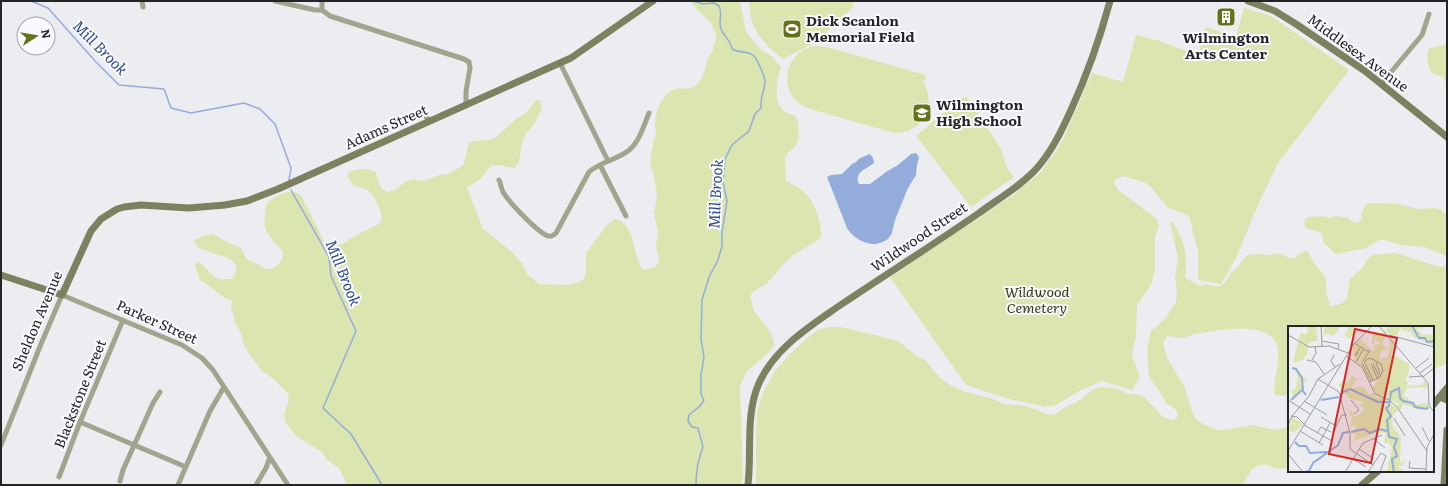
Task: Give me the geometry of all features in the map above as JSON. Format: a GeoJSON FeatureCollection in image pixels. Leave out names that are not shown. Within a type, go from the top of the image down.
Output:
{"type":"FeatureCollection","features":[{"type":"Feature","properties":{"kind":"street"},"geometry":{"type":"LineString","coordinates":[[142,1],[143,7]]}},
{"type":"Feature","properties":{"kind":"street"},"geometry":{"type":"LineString","coordinates":[[275,1],[315,10],[322,10],[330,16],[464,59],[469,62],[470,68],[466,92],[466,106]]}},
{"type":"Feature","properties":{"kind":"street"},"geometry":{"type":"LineString","coordinates":[[322,1],[322,10]]}},
{"type":"Feature","properties":{"kind":"street","name":"Adams Street"},"geometry":{"type":"LineString","coordinates":[[109,214],[117,209],[132,206],[202,207],[247,201],[305,177],[560,63],[580,52],[653,1]]}},
{"type":"Feature","properties":{"kind":"street","name":"Wildwood Street"},"geometry":{"type":"LineString","coordinates":[[748,485],[750,424],[754,398],[762,378],[776,357],[794,339],[816,322],[962,225],[1010,191],[1036,169],[1049,153],[1057,139],[1074,102],[1098,41],[1110,1]]}},
{"type":"Feature","properties":{"kind":"street","name":"Middlesex Avenue"},"geometry":{"type":"LineString","coordinates":[[1248,1],[1275,11],[1365,71],[1447,137]]}},
{"type":"Feature","properties":{"kind":"street"},"geometry":{"type":"LineString","coordinates":[[1381,84],[1422,35],[1429,14]]}},
{"type":"Feature","properties":{"kind":"street"},"geometry":{"type":"LineString","coordinates":[[560,63],[608,161]]}},
{"type":"Feature","properties":{"kind":"street"},"geometry":{"type":"LineString","coordinates":[[416,113],[425,116],[430,121]]}},
{"type":"Feature","properties":{"kind":"street"},"geometry":{"type":"LineString","coordinates":[[500,180],[503,192],[517,210],[544,234],[551,236],[556,233],[588,174],[600,165],[622,155],[631,149],[640,136],[649,113]]}},
{"type":"Feature","properties":{"kind":"street"},"geometry":{"type":"LineString","coordinates":[[600,165],[626,216]]}},
{"type":"Feature","properties":{"kind":"street","name":"Sheldon Avenue"},"geometry":{"type":"LineString","coordinates":[[1,445],[41,344],[91,231],[101,219],[109,214]]}},
{"type":"Feature","properties":{"kind":"street","name":"Parker Street"},"geometry":{"type":"LineString","coordinates":[[1,275],[62,295],[182,345],[196,353],[208,364],[288,485]]}},
{"type":"Feature","properties":{"kind":"street","name":"Blackstone Street"},"geometry":{"type":"LineString","coordinates":[[59,477],[80,422],[124,320]]}},
{"type":"Feature","properties":{"kind":"street"},"geometry":{"type":"LineString","coordinates":[[178,485],[210,411],[224,387]]}},
{"type":"Feature","properties":{"kind":"street"},"geometry":{"type":"LineString","coordinates":[[1434,404],[1447,388]]}},
{"type":"Feature","properties":{"kind":"street"},"geometry":{"type":"LineString","coordinates":[[120,481],[134,445],[153,403],[160,392]]}},
{"type":"Feature","properties":{"kind":"street"},"geometry":{"type":"LineString","coordinates":[[1440,397],[1447,400]]}},
{"type":"Feature","properties":{"kind":"street"},"geometry":{"type":"LineString","coordinates":[[80,422],[186,467]]}},
{"type":"Feature","properties":{"kind":"street"},"geometry":{"type":"LineString","coordinates":[[1444,485],[1447,430]]}},
{"type":"Feature","properties":{"kind":"street"},"geometry":{"type":"LineString","coordinates":[[256,485],[266,468],[270,457]]}},
{"type":"Feature","properties":{"kind":"street"},"geometry":{"type":"LineString","coordinates":[[1362,485],[1377,472]]}},
{"type":"Feature","properties":{"kind":"green space"},"geometry":{"type":"Polygon","coordinates":[[[691,1],[740,1],[746,32],[760,49],[772,56],[781,68],[776,92],[777,98],[782,109],[788,114],[796,116],[799,131],[796,145],[785,157],[786,181],[802,190],[812,202],[820,222],[821,229],[820,238],[792,256],[767,283],[754,291],[750,296],[754,310],[770,332],[774,346],[747,371],[740,386],[743,477],[741,485],[347,485],[339,468],[327,460],[322,452],[296,436],[286,423],[284,413],[288,404],[289,395],[275,380],[262,371],[248,352],[243,343],[241,333],[234,321],[234,315],[231,310],[232,300],[222,296],[200,280],[195,265],[197,262],[201,264],[217,278],[229,279],[233,278],[235,274],[236,266],[233,261],[227,257],[203,250],[197,246],[194,240],[213,234],[241,248],[246,258],[250,261],[266,269],[273,268],[281,261],[283,252],[266,231],[266,207],[268,202],[280,194],[296,192],[302,197],[326,245],[332,246],[342,244],[379,224],[382,219],[379,206],[374,197],[365,189],[353,185],[348,177],[348,173],[354,170],[362,169],[376,172],[381,187],[388,192],[395,190],[406,181],[424,181],[439,175],[447,174],[464,164],[469,143],[495,138],[515,120],[527,112],[535,101],[538,100],[540,101],[542,108],[533,126],[526,133],[516,167],[513,168],[497,165],[491,166],[479,180],[467,187],[483,229],[513,253],[523,265],[527,274],[539,284],[569,285],[584,279],[586,272],[586,253],[607,225],[615,219],[621,221],[629,230],[641,267],[644,270],[654,267],[659,262],[656,246],[658,233],[654,213],[657,195],[653,171],[650,166],[653,142],[656,133],[655,123],[657,114],[664,97],[667,94],[675,89],[692,87],[699,82],[702,78],[708,58],[713,51],[716,38],[712,25],[691,1]]]}},
{"type":"Feature","properties":{"kind":"green space","name":"Dick Scanlon Memorial Field"},"geometry":{"type":"Polygon","coordinates":[[[750,1],[854,1],[853,7],[816,42],[783,59],[769,48],[754,27],[751,19],[750,1]]]}},
{"type":"Feature","properties":{"kind":"green space","name":"Wildwood Cemetery"},"geometry":{"type":"Polygon","coordinates":[[[1244,8],[1271,16],[1349,70],[1278,163],[1258,205],[1235,260],[1221,284],[1198,280],[1198,251],[1189,216],[1167,207],[1146,183],[1124,176],[1115,179],[1114,183],[1118,190],[1157,219],[1159,227],[1155,236],[1155,270],[1151,285],[1137,305],[1136,336],[1132,355],[1140,377],[1132,390],[1102,381],[1079,391],[1056,405],[1046,407],[1009,399],[966,385],[890,277],[1012,196],[1041,172],[1063,139],[1092,73],[1123,82],[1136,35],[1160,41],[1180,49],[1199,52],[1206,27],[1236,37],[1244,8]]]}},
{"type":"Feature","properties":{"kind":"green space"},"geometry":{"type":"Polygon","coordinates":[[[1447,44],[1447,82],[1441,76],[1431,73],[1427,53],[1430,48],[1447,44]]]}},
{"type":"Feature","properties":{"kind":"green space"},"geometry":{"type":"Polygon","coordinates":[[[813,46],[827,47],[926,75],[925,81],[922,80],[927,89],[928,98],[928,107],[925,116],[920,123],[913,128],[904,132],[894,133],[810,109],[800,104],[792,96],[788,87],[787,77],[789,67],[794,58],[802,51],[813,46]]]}},
{"type":"Feature","properties":{"kind":"green space"},"geometry":{"type":"Polygon","coordinates":[[[962,97],[968,98],[1001,149],[1007,168],[1014,177],[971,207],[916,136],[962,97]]]}},
{"type":"Feature","properties":{"kind":"green space"},"geometry":{"type":"Polygon","coordinates":[[[1366,204],[1397,204],[1419,209],[1436,208],[1441,210],[1447,216],[1447,258],[1446,256],[1425,247],[1401,245],[1381,239],[1366,248],[1336,254],[1324,243],[1321,233],[1305,227],[1304,222],[1307,217],[1324,216],[1329,218],[1337,216],[1348,218],[1353,222],[1358,223],[1362,219],[1361,214],[1366,204]]]}},
{"type":"Feature","properties":{"kind":"green space"},"geometry":{"type":"Polygon","coordinates":[[[1172,221],[1183,242],[1186,255],[1185,278],[1201,286],[1205,284],[1221,286],[1227,280],[1231,272],[1234,271],[1247,255],[1269,255],[1279,253],[1289,258],[1294,258],[1307,250],[1315,265],[1324,275],[1326,280],[1326,292],[1330,306],[1337,305],[1345,301],[1348,294],[1350,279],[1362,268],[1368,258],[1373,255],[1395,253],[1440,267],[1445,266],[1447,263],[1447,364],[1434,369],[1434,326],[1288,326],[1288,394],[1283,396],[1275,395],[1274,389],[1278,362],[1278,349],[1276,343],[1270,336],[1262,331],[1251,329],[1226,329],[1194,334],[1183,338],[1167,336],[1163,343],[1167,358],[1185,388],[1192,412],[1196,419],[1217,430],[1253,425],[1275,430],[1288,427],[1288,469],[1275,468],[1268,465],[1259,465],[1252,469],[1242,485],[756,485],[757,413],[762,395],[775,371],[788,356],[819,329],[830,327],[841,327],[898,341],[917,356],[925,360],[939,377],[950,385],[963,391],[993,399],[1004,404],[1025,406],[1052,415],[1080,400],[1093,389],[1102,387],[1118,389],[1128,394],[1142,395],[1163,417],[1172,420],[1177,418],[1178,413],[1167,404],[1151,380],[1149,375],[1147,349],[1151,331],[1166,318],[1176,302],[1177,293],[1175,277],[1178,258],[1170,223],[1172,221]]]}},
{"type":"Feature","properties":{"kind":"water"},"geometry":{"type":"Polygon","coordinates":[[[916,153],[919,157],[916,175],[908,188],[895,220],[892,233],[888,239],[880,243],[872,244],[863,242],[855,237],[847,228],[827,177],[842,174],[860,158],[870,154],[874,163],[860,173],[858,183],[870,184],[898,165],[911,154],[916,153]]]}},
{"type":"Feature","properties":{"kind":"waterway","name":"Mill Brook"},"geometry":{"type":"LineString","coordinates":[[31,1],[48,8],[96,62],[119,85],[164,89],[171,108],[191,113],[244,103],[260,109],[275,124],[291,168],[289,180]]}},
{"type":"Feature","properties":{"kind":"waterway","name":"Mill Brook"},"geometry":{"type":"LineString","coordinates":[[682,1],[693,1],[703,4],[714,3],[719,6],[721,12],[721,29],[732,49],[753,55],[759,64],[765,81],[761,108],[755,114],[749,131],[732,145],[725,159],[723,182],[727,201],[722,232],[722,246],[718,260],[709,277],[702,300],[701,339],[704,357],[701,375],[701,394],[704,400],[700,406],[689,415],[688,421],[692,427],[698,428],[703,447],[696,475],[696,485]]}},
{"type":"Feature","properties":{"kind":"waterway","name":"Mill Brook"},"geometry":{"type":"LineString","coordinates":[[291,190],[329,257],[331,276],[356,331],[323,408],[351,434],[382,485]]}},
{"type":"Feature","properties":{"kind":"place","name":"Wilmington Arts Center"},"geometry":{"type":"Point","coordinates":[1226,17]}},
{"type":"Feature","properties":{"kind":"place","name":"Dick Scanlon Memorial Field"},"geometry":{"type":"Point","coordinates":[792,29]}},
{"type":"Feature","properties":{"kind":"place","name":"Wilmington High School"},"geometry":{"type":"Point","coordinates":[922,113]}}]}
